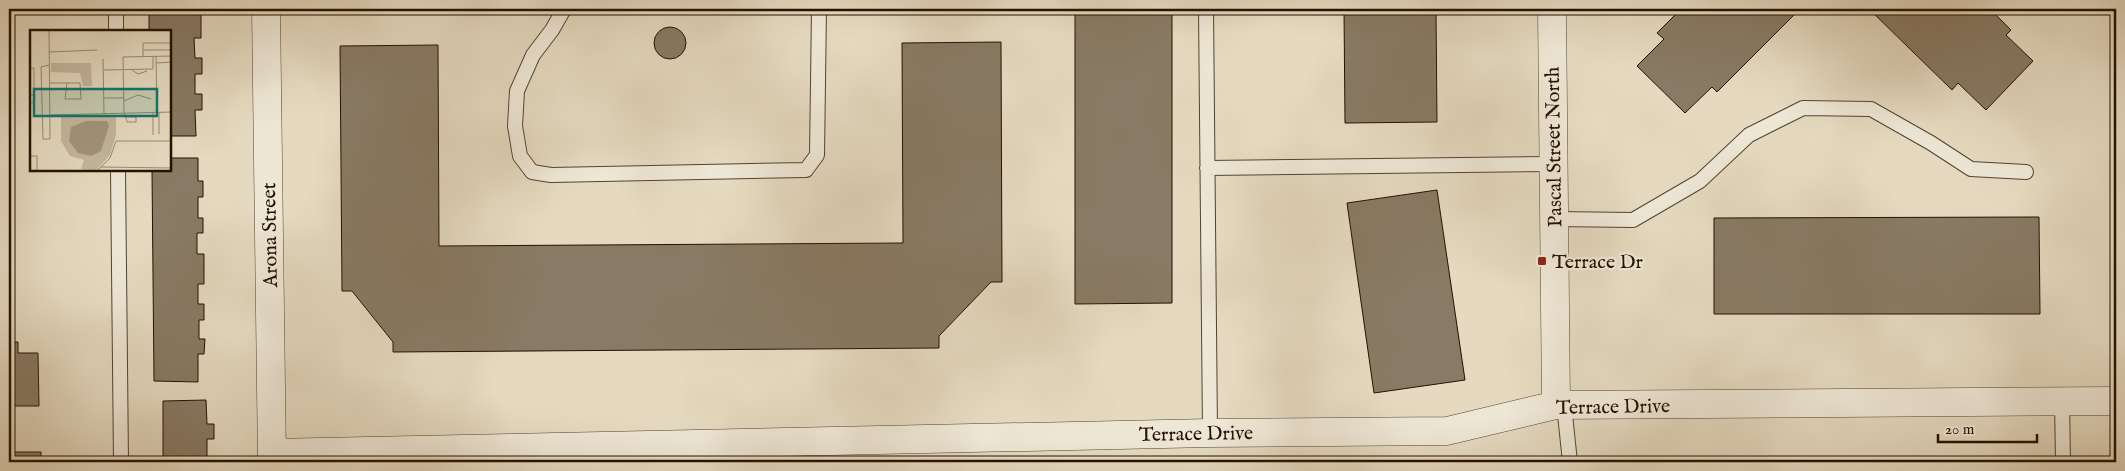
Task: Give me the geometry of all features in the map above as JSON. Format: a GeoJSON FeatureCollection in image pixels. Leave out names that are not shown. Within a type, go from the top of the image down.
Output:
{"type":"FeatureCollection","features":[{"type":"Feature","properties":{"kind":"street","name":"Arona Street"},"geometry":{"type":"LineString","coordinates":[[266,9],[272,458]]}},
{"type":"Feature","properties":{"kind":"street","name":"Pascal Street North"},"geometry":{"type":"LineString","coordinates":[[1552,9],[1554,218],[1560,405]]}},
{"type":"Feature","properties":{"kind":"street","name":"Terrace Drive"},"geometry":{"type":"LineString","coordinates":[[272,458],[1210,433],[1447,431],[1560,405],[2116,401]]}},
{"type":"Feature","properties":{"kind":"lane"},"geometry":{"type":"LineString","coordinates":[[116,9],[116,30]]}},
{"type":"Feature","properties":{"kind":"lane"},"geometry":{"type":"LineString","coordinates":[[564,9],[552,30],[533,55],[517,91],[514,126],[520,156],[532,172],[551,175],[806,170],[817,155],[819,9]]}},
{"type":"Feature","properties":{"kind":"lane"},"geometry":{"type":"LineString","coordinates":[[1206,9],[1210,433]]}},
{"type":"Feature","properties":{"kind":"lane"},"geometry":{"type":"LineString","coordinates":[[1554,218],[1633,220],[1700,181],[1749,135],[1803,108],[1871,109],[1931,143],[1971,169],[2026,172]]}},
{"type":"Feature","properties":{"kind":"lane"},"geometry":{"type":"LineString","coordinates":[[1207,168],[1554,164]]}},
{"type":"Feature","properties":{"kind":"lane"},"geometry":{"type":"LineString","coordinates":[[118,171],[121,462]]}},
{"type":"Feature","properties":{"kind":"lane"},"geometry":{"type":"LineString","coordinates":[[2062,402],[2063,462]]}},
{"type":"Feature","properties":{"kind":"lane"},"geometry":{"type":"LineString","coordinates":[[1560,405],[1570,462]]}},
{"type":"Feature","properties":{"kind":"shaded area"},"geometry":{"type":"Polygon","coordinates":[[[1417,457],[1417,462],[539,462],[654,460],[1417,457]]]}},
{"type":"Feature","properties":{"kind":"building"},"geometry":{"type":"Polygon","coordinates":[[[149,9],[201,9],[201,38],[194,38],[195,58],[202,58],[202,74],[195,74],[195,94],[202,94],[202,110],[195,110],[196,136],[171,136],[171,30],[149,30],[149,9]]]}},
{"type":"Feature","properties":{"kind":"building"},"geometry":{"type":"Polygon","coordinates":[[[1075,9],[1172,9],[1172,303],[1075,304],[1075,9]]]}},
{"type":"Feature","properties":{"kind":"building"},"geometry":{"type":"Polygon","coordinates":[[[1344,9],[1436,9],[1437,122],[1345,123],[1344,9]]]}},
{"type":"Feature","properties":{"kind":"building"},"geometry":{"type":"Polygon","coordinates":[[[1681,9],[1800,9],[1717,92],[1712,87],[1685,113],[1637,66],[1664,39],[1657,33],[1681,9]]]}},
{"type":"Feature","properties":{"kind":"building"},"geometry":{"type":"Polygon","coordinates":[[[1869,9],[1990,9],[2011,30],[2006,35],[2033,61],[1986,110],[1958,83],[1952,90],[1869,9]]]}},
{"type":"Feature","properties":{"kind":"building"},"geometry":{"type":"Polygon","coordinates":[[[670,27],[676,28],[681,32],[685,37],[685,49],[681,54],[676,58],[670,59],[664,58],[659,54],[655,49],[654,43],[655,37],[659,32],[664,28],[670,27]]]}},
{"type":"Feature","properties":{"kind":"building"},"geometry":{"type":"Polygon","coordinates":[[[1001,42],[1002,282],[991,282],[939,336],[939,348],[393,352],[393,342],[352,291],[342,291],[340,46],[438,45],[439,246],[903,243],[902,43],[1001,42]]]}},
{"type":"Feature","properties":{"kind":"building"},"geometry":{"type":"Polygon","coordinates":[[[171,158],[198,158],[198,181],[203,181],[203,197],[198,197],[198,218],[203,218],[203,233],[197,233],[197,254],[204,254],[204,284],[198,284],[198,304],[204,304],[204,320],[199,320],[199,339],[205,339],[204,354],[198,354],[198,382],[154,381],[152,171],[171,171],[171,158]]]}},
{"type":"Feature","properties":{"kind":"building"},"geometry":{"type":"Polygon","coordinates":[[[1437,190],[1465,380],[1374,393],[1347,203],[1437,190]]]}},
{"type":"Feature","properties":{"kind":"building"},"geometry":{"type":"Polygon","coordinates":[[[2039,217],[2040,314],[1714,314],[1714,218],[2039,217]]]}},
{"type":"Feature","properties":{"kind":"building"},"geometry":{"type":"Polygon","coordinates":[[[9,342],[18,342],[18,353],[38,353],[39,406],[9,406],[9,342]]]}},
{"type":"Feature","properties":{"kind":"building"},"geometry":{"type":"Polygon","coordinates":[[[206,400],[207,424],[214,424],[214,439],[207,439],[207,460],[214,460],[214,462],[163,462],[163,401],[206,400]]]}},
{"type":"Feature","properties":{"kind":"building"},"geometry":{"type":"Polygon","coordinates":[[[9,452],[41,452],[41,462],[9,462],[9,452]]]}},
{"type":"Feature","properties":{"kind":"place","name":"Terrace Dr"},"geometry":{"type":"Point","coordinates":[1542,261]}}]}
